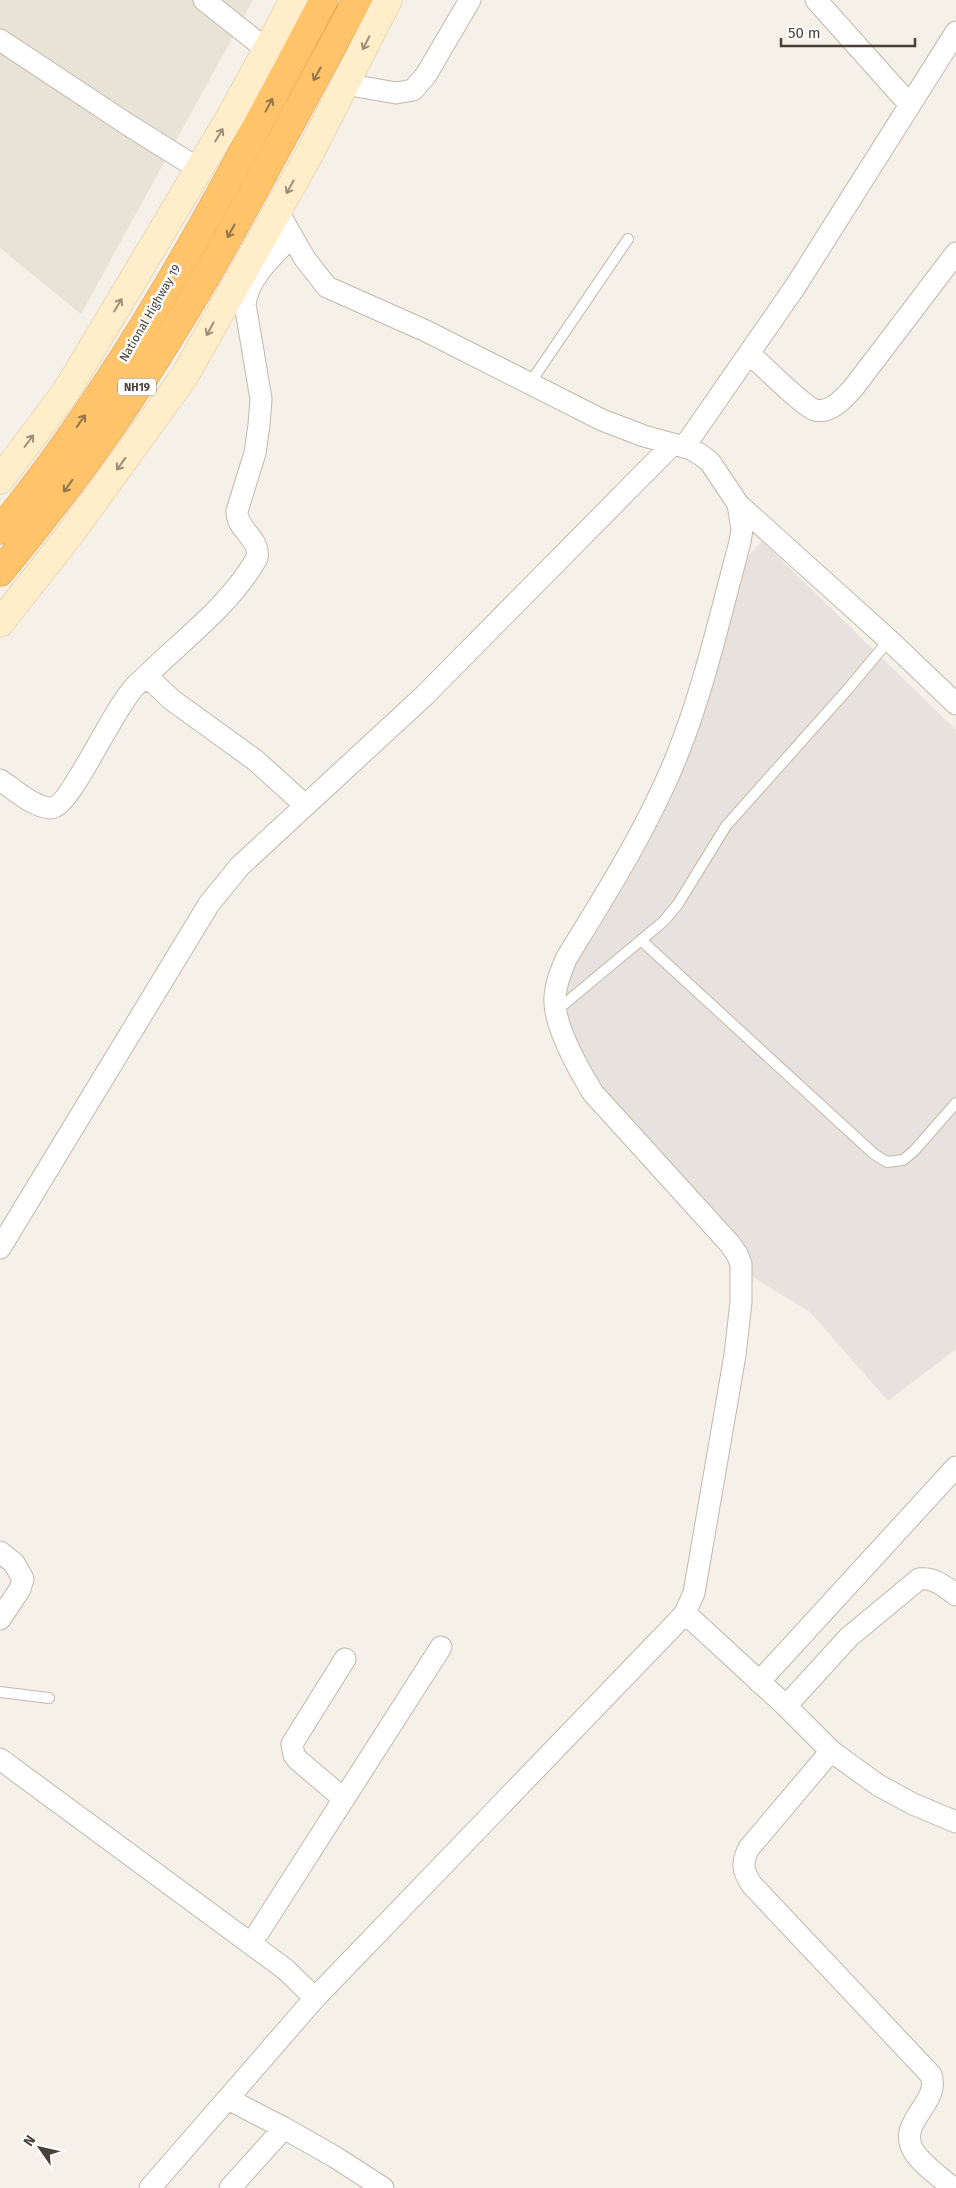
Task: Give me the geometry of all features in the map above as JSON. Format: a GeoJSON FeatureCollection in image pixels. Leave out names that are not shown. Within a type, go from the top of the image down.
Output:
{"type":"FeatureCollection","features":[{"type":"Feature","properties":{"kind":"highway","name":"National Highway 19"},"geometry":{"type":"LineString","coordinates":[[0,530],[120,365],[238,163],[324,0]]}},
{"type":"Feature","properties":{"kind":"highway","name":"NH19"},"geometry":{"type":"LineString","coordinates":[[0,572],[50,510],[129,400],[205,277],[356,0]]}},
{"type":"Feature","properties":{"kind":"main road"},"geometry":{"type":"LineString","coordinates":[[0,480],[62,397],[232,114],[294,0]]}},
{"type":"Feature","properties":{"kind":"main road"},"geometry":{"type":"LineString","coordinates":[[0,623],[71,532],[184,377],[277,210],[388,0]]}},
{"type":"Feature","properties":{"kind":"street"},"geometry":{"type":"LineString","coordinates":[[204,0],[266,49]]}},
{"type":"Feature","properties":{"kind":"street"},"geometry":{"type":"LineString","coordinates":[[345,84],[396,94],[413,90],[426,75],[470,0]]}},
{"type":"Feature","properties":{"kind":"street"},"geometry":{"type":"LineString","coordinates":[[816,0],[910,105]]}},
{"type":"Feature","properties":{"kind":"street"},"geometry":{"type":"LineString","coordinates":[[0,1248],[210,904],[240,866],[424,695],[679,446],[749,353],[795,287],[956,32]]}},
{"type":"Feature","properties":{"kind":"street"},"geometry":{"type":"LineString","coordinates":[[0,40],[199,169]]}},
{"type":"Feature","properties":{"kind":"street"},"geometry":{"type":"LineString","coordinates":[[277,210],[305,259],[327,287],[426,332],[620,428],[692,449],[710,462],[738,504],[889,640],[956,704]]}},
{"type":"Feature","properties":{"kind":"street"},"geometry":{"type":"LineString","coordinates":[[0,780],[40,805],[51,808],[57,807],[69,794],[113,717],[135,686],[216,610],[256,558],[258,551],[256,544],[237,519],[237,511],[258,439],[260,399],[245,304],[246,292],[252,281],[292,236]]}},
{"type":"Feature","properties":{"kind":"street"},"geometry":{"type":"LineString","coordinates":[[749,353],[802,402],[815,410],[827,409],[841,402],[854,387],[956,253]]}},
{"type":"Feature","properties":{"kind":"street"},"geometry":{"type":"LineString","coordinates":[[150,2188],[315,1998],[685,1613],[694,1593],[734,1355],[742,1283],[742,1264],[737,1254],[593,1093],[583,1076],[556,1012],[554,998],[566,958],[638,840],[678,754],[687,730],[740,542],[742,529],[738,504]]}},
{"type":"Feature","properties":{"kind":"street"},"geometry":{"type":"LineString","coordinates":[[143,679],[154,683],[172,700],[255,760],[305,805]]}},
{"type":"Feature","properties":{"kind":"street"},"geometry":{"type":"LineString","coordinates":[[759,1682],[956,1468]]}},
{"type":"Feature","properties":{"kind":"street"},"geometry":{"type":"LineString","coordinates":[[0,1552],[14,1563],[23,1579],[20,1589],[0,1620]]}},
{"type":"Feature","properties":{"kind":"street"},"geometry":{"type":"LineString","coordinates":[[786,1706],[850,1637],[912,1583],[919,1579],[928,1578],[936,1580],[956,1595]]}},
{"type":"Feature","properties":{"kind":"street"},"geometry":{"type":"LineString","coordinates":[[685,1613],[786,1706],[831,1751],[892,1793],[956,1822]]}},
{"type":"Feature","properties":{"kind":"street"},"geometry":{"type":"LineString","coordinates":[[251,1944],[441,1647]]}},
{"type":"Feature","properties":{"kind":"street"},"geometry":{"type":"LineString","coordinates":[[344,1799],[298,1760],[294,1755],[292,1744],[345,1659]]}},
{"type":"Feature","properties":{"kind":"street"},"geometry":{"type":"LineString","coordinates":[[831,1751],[749,1848],[743,1859],[743,1869],[752,1885],[931,2075],[934,2082],[933,2091],[910,2129],[909,2138],[918,2157],[952,2188]]}},
{"type":"Feature","properties":{"kind":"street"},"geometry":{"type":"LineString","coordinates":[[0,1758],[285,1969],[315,1998]]}},
{"type":"Feature","properties":{"kind":"street"},"geometry":{"type":"LineString","coordinates":[[228,2099],[335,2157],[382,2188]]}},
{"type":"Feature","properties":{"kind":"street"},"geometry":{"type":"LineString","coordinates":[[230,2188],[284,2128]]}},
{"type":"Feature","properties":{"kind":"lane"},"geometry":{"type":"LineString","coordinates":[[530,383],[628,239]]}},
{"type":"Feature","properties":{"kind":"lane"},"geometry":{"type":"LineString","coordinates":[[556,1012],[664,922],[678,904],[726,826],[889,640]]}},
{"type":"Feature","properties":{"kind":"lane"},"geometry":{"type":"LineString","coordinates":[[642,941],[874,1154],[887,1162],[903,1160],[914,1151],[956,1103]]}},
{"type":"Feature","properties":{"kind":"lane"},"geometry":{"type":"LineString","coordinates":[[0,1692],[49,1698]]}},
{"type":"Feature","properties":{"kind":"shaded area"},"geometry":{"type":"Polygon","coordinates":[[[0,0],[253,0],[81,314],[0,248],[0,0]]]}},
{"type":"Feature","properties":{"kind":"shaded area"},"geometry":{"type":"Polygon","coordinates":[[[762,541],[956,730],[956,1349],[888,1401],[810,1312],[743,1271],[579,1085],[562,1012],[574,967],[622,888],[698,728],[733,572],[762,541]]]}}]}
